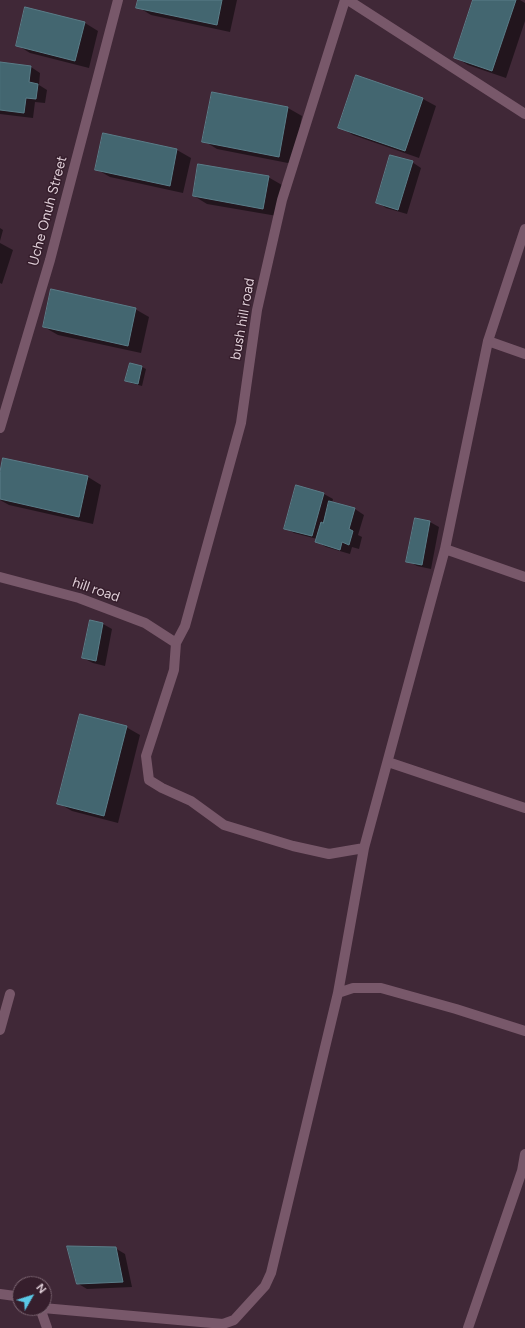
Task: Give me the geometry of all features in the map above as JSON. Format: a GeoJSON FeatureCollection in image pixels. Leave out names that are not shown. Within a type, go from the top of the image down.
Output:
{"type":"FeatureCollection","features":[{"type":"Feature","properties":{"kind":"street","name":"Uche Onuh Street"},"geometry":{"type":"LineString","coordinates":[[0,428],[50,260],[118,0]]}},
{"type":"Feature","properties":{"kind":"street"},"geometry":{"type":"LineString","coordinates":[[346,0],[525,114]]}},
{"type":"Feature","properties":{"kind":"street","name":"bush hill road"},"geometry":{"type":"LineString","coordinates":[[176,644],[185,626],[240,423],[257,310],[282,200],[346,0]]}},
{"type":"Feature","properties":{"kind":"street"},"geometry":{"type":"LineString","coordinates":[[52,1309],[223,1324],[234,1320],[265,1286],[271,1273],[338,993],[364,848],[446,549],[488,341],[525,229]]}},
{"type":"Feature","properties":{"kind":"street"},"geometry":{"type":"LineString","coordinates":[[488,341],[525,354]]}},
{"type":"Feature","properties":{"kind":"street"},"geometry":{"type":"LineString","coordinates":[[446,549],[525,577]]}},
{"type":"Feature","properties":{"kind":"street","name":"hill road"},"geometry":{"type":"LineString","coordinates":[[0,577],[79,598],[145,623],[176,644]]}},
{"type":"Feature","properties":{"kind":"street"},"geometry":{"type":"LineString","coordinates":[[176,644],[174,670],[146,756],[149,780],[162,788],[191,801],[224,825],[293,846],[329,854],[364,848]]}},
{"type":"Feature","properties":{"kind":"street"},"geometry":{"type":"LineString","coordinates":[[388,762],[525,808]]}},
{"type":"Feature","properties":{"kind":"street"},"geometry":{"type":"LineString","coordinates":[[338,993],[353,988],[380,988],[456,1009],[525,1031]]}},
{"type":"Feature","properties":{"kind":"street"},"geometry":{"type":"LineString","coordinates":[[0,1030],[10,994]]}},
{"type":"Feature","properties":{"kind":"street"},"geometry":{"type":"LineString","coordinates":[[468,1328],[524,1171],[525,1154]]}},
{"type":"Feature","properties":{"kind":"street"},"geometry":{"type":"LineString","coordinates":[[0,1294],[12,1296]]}},
{"type":"Feature","properties":{"kind":"street"},"geometry":{"type":"LineString","coordinates":[[43,1316],[47,1328]]}},
{"type":"Feature","properties":{"kind":"building"},"geometry":{"type":"Polygon","coordinates":[[[138,0],[222,0],[217,25],[136,8],[138,0]]]}},
{"type":"Feature","properties":{"kind":"building"},"geometry":{"type":"Polygon","coordinates":[[[473,0],[516,0],[492,71],[454,58],[473,0]]]}},
{"type":"Feature","properties":{"kind":"building"},"geometry":{"type":"Polygon","coordinates":[[[25,7],[85,22],[75,61],[16,46],[25,7]]]}},
{"type":"Feature","properties":{"kind":"building"},"geometry":{"type":"Polygon","coordinates":[[[0,62],[31,66],[29,82],[38,84],[36,99],[26,98],[24,113],[0,110],[0,62]]]}},
{"type":"Feature","properties":{"kind":"building"},"geometry":{"type":"Polygon","coordinates":[[[356,75],[423,98],[405,151],[338,128],[356,75]]]}},
{"type":"Feature","properties":{"kind":"building"},"geometry":{"type":"Polygon","coordinates":[[[212,92],[288,107],[279,157],[202,142],[212,92]]]}},
{"type":"Feature","properties":{"kind":"building"},"geometry":{"type":"Polygon","coordinates":[[[103,133],[177,149],[170,186],[95,170],[103,133]]]}},
{"type":"Feature","properties":{"kind":"building"},"geometry":{"type":"Polygon","coordinates":[[[390,155],[413,161],[398,210],[376,203],[390,155]]]}},
{"type":"Feature","properties":{"kind":"building"},"geometry":{"type":"Polygon","coordinates":[[[198,164],[269,176],[263,209],[193,196],[198,164]]]}},
{"type":"Feature","properties":{"kind":"building"},"geometry":{"type":"Polygon","coordinates":[[[51,289],[136,308],[128,346],[43,327],[51,289]]]}},
{"type":"Feature","properties":{"kind":"building"},"geometry":{"type":"Polygon","coordinates":[[[130,363],[142,366],[138,384],[125,381],[130,363]]]}},
{"type":"Feature","properties":{"kind":"building"},"geometry":{"type":"Polygon","coordinates":[[[3,458],[88,476],[79,517],[0,499],[0,472],[3,458]]]}},
{"type":"Feature","properties":{"kind":"building"},"geometry":{"type":"Polygon","coordinates":[[[296,485],[324,493],[312,536],[284,529],[296,485]]]}},
{"type":"Feature","properties":{"kind":"building"},"geometry":{"type":"Polygon","coordinates":[[[329,501],[355,508],[349,529],[353,531],[349,545],[342,542],[340,550],[315,542],[321,522],[323,523],[329,501]]]}},
{"type":"Feature","properties":{"kind":"building"},"geometry":{"type":"Polygon","coordinates":[[[415,518],[430,521],[422,565],[406,562],[415,518]]]}},
{"type":"Feature","properties":{"kind":"building"},"geometry":{"type":"Polygon","coordinates":[[[90,620],[103,623],[96,661],[82,658],[90,620]]]}},
{"type":"Feature","properties":{"kind":"building"},"geometry":{"type":"Polygon","coordinates":[[[80,714],[127,726],[104,816],[57,804],[80,714]]]}},
{"type":"Feature","properties":{"kind":"building"},"geometry":{"type":"Polygon","coordinates":[[[67,1246],[116,1247],[123,1282],[77,1284],[67,1246]]]}}]}
